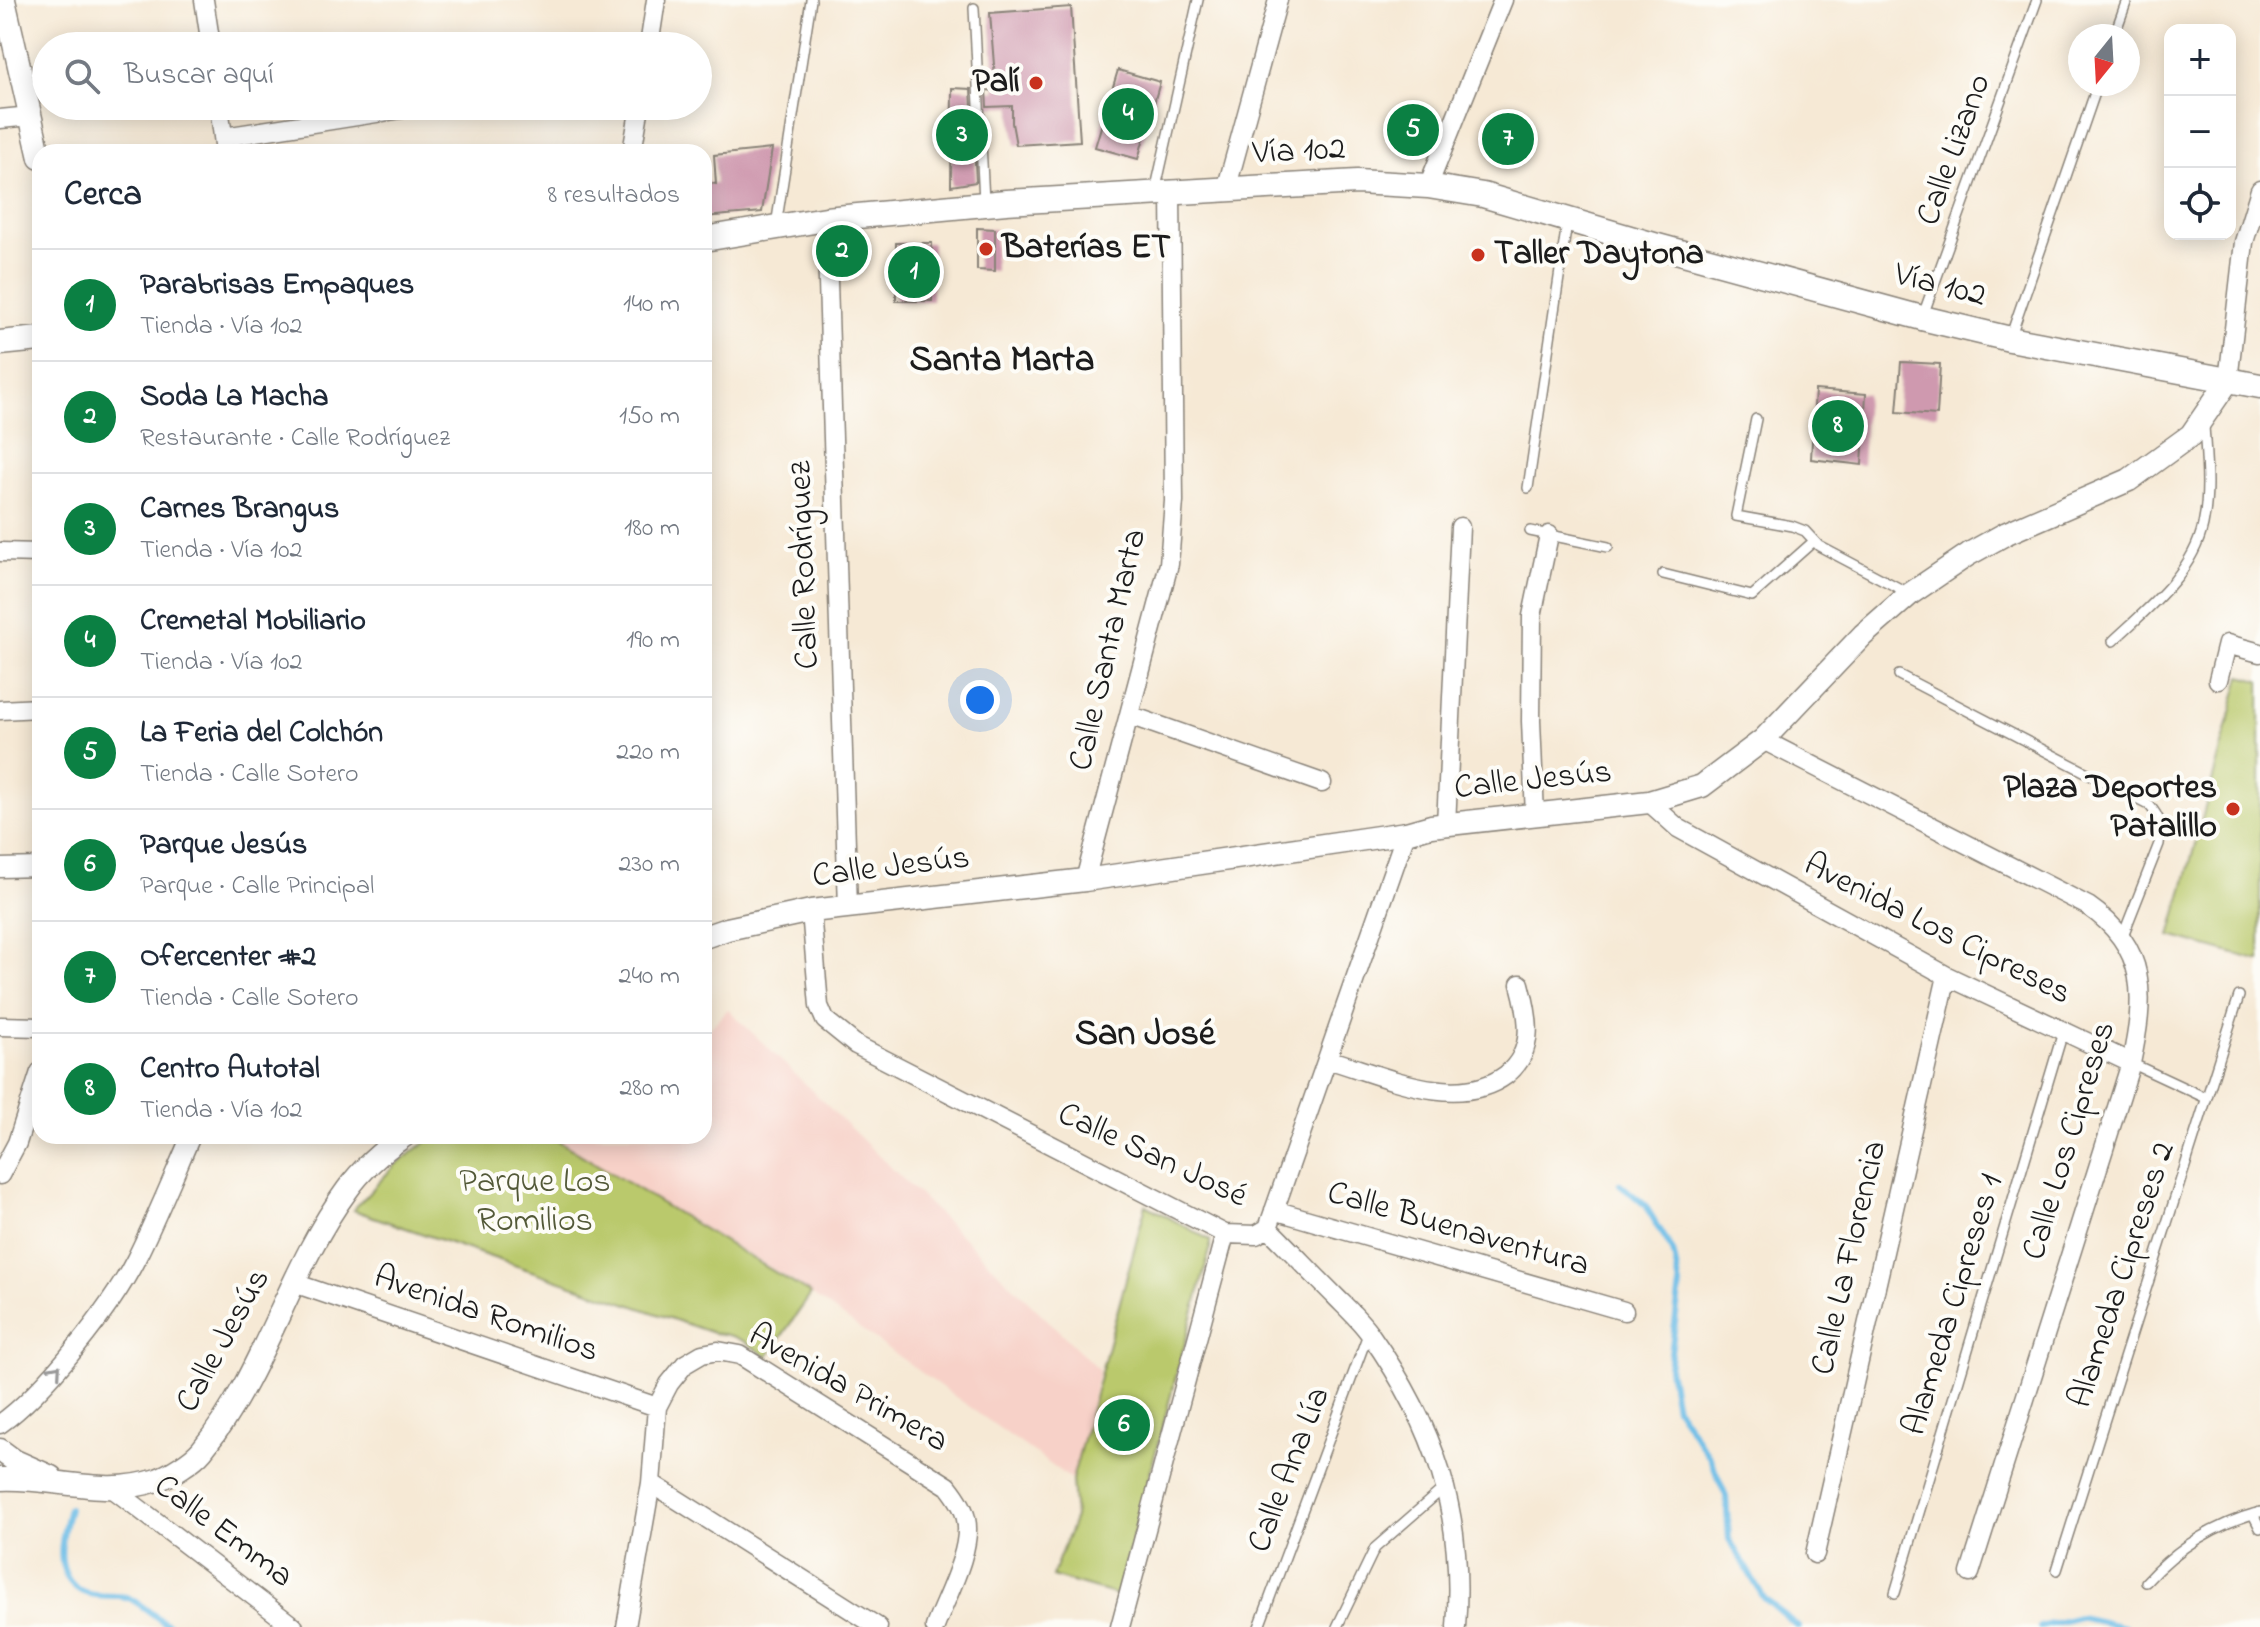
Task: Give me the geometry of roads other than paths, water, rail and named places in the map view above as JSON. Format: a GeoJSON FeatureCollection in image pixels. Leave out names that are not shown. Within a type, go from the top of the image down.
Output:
{"type":"FeatureCollection","features":[{"type":"Feature","properties":{"kind":"main road","name":"Vía 102"},"geometry":{"type":"LineString","coordinates":[[712,238],[826,219],[984,204],[1357,182],[1428,186],[1483,195],[1922,318],[2010,339],[2260,386]]}},
{"type":"Feature","properties":{"kind":"main road"},"geometry":{"type":"LineString","coordinates":[[0,343],[32,340]]}},
{"type":"Feature","properties":{"kind":"street"},"geometry":{"type":"LineString","coordinates":[[4,0],[37,144]]}},
{"type":"Feature","properties":{"kind":"street"},"geometry":{"type":"LineString","coordinates":[[204,0],[209,32]]}},
{"type":"Feature","properties":{"kind":"street"},"geometry":{"type":"LineString","coordinates":[[651,32],[656,0]]}},
{"type":"Feature","properties":{"kind":"street"},"geometry":{"type":"LineString","coordinates":[[1226,190],[1278,0]]}},
{"type":"Feature","properties":{"kind":"street"},"geometry":{"type":"LineString","coordinates":[[1428,186],[1503,0]]}},
{"type":"Feature","properties":{"kind":"street"},"geometry":{"type":"LineString","coordinates":[[0,119],[31,116]]}},
{"type":"Feature","properties":{"kind":"street"},"geometry":{"type":"LineString","coordinates":[[221,120],[224,144]]}},
{"type":"Feature","properties":{"kind":"street"},"geometry":{"type":"LineString","coordinates":[[229,144],[350,120]]}},
{"type":"Feature","properties":{"kind":"street"},"geometry":{"type":"LineString","coordinates":[[633,144],[638,120]]}},
{"type":"Feature","properties":{"kind":"street"},"geometry":{"type":"LineString","coordinates":[[2228,381],[2244,242],[2260,190]]}},
{"type":"Feature","properties":{"kind":"street","name":"Calle Santa Marta"},"geometry":{"type":"LineString","coordinates":[[1085,880],[1169,564],[1174,501],[1163,193]]}},
{"type":"Feature","properties":{"kind":"street","name":"Calle Rodríguez"},"geometry":{"type":"LineString","coordinates":[[826,219],[848,908]]}},
{"type":"Feature","properties":{"kind":"street","name":"Calle Jesús"},"geometry":{"type":"LineString","coordinates":[[712,934],[811,911],[1085,880],[1446,825],[1649,802],[1702,786],[1763,740],[1863,635],[1910,594],[1969,554],[2007,533],[2129,480],[2191,435],[2228,381]]}},
{"type":"Feature","properties":{"kind":"street"},"geometry":{"type":"LineString","coordinates":[[1446,825],[1460,527]]}},
{"type":"Feature","properties":{"kind":"street"},"geometry":{"type":"LineString","coordinates":[[1535,816],[1531,721],[1532,616],[1549,535]]}},
{"type":"Feature","properties":{"kind":"street"},"geometry":{"type":"LineString","coordinates":[[0,552],[32,553]]}},
{"type":"Feature","properties":{"kind":"street"},"geometry":{"type":"LineString","coordinates":[[2218,680],[2227,644],[2260,653]]}},
{"type":"Feature","properties":{"kind":"street"},"geometry":{"type":"LineString","coordinates":[[0,710],[32,708]]}},
{"type":"Feature","properties":{"kind":"street"},"geometry":{"type":"LineString","coordinates":[[1129,715],[1322,783]]}},
{"type":"Feature","properties":{"kind":"street","name":"Calle Los Cipreses"},"geometry":{"type":"LineString","coordinates":[[1763,740],[2088,906],[2108,920],[2122,938],[2133,960],[2140,985],[2141,1019],[2131,1063],[1970,1573]]}},
{"type":"Feature","properties":{"kind":"street","name":"Avenida Los Cipreses"},"geometry":{"type":"LineString","coordinates":[[1649,802],[1678,828],[1947,976],[2131,1063]]}},
{"type":"Feature","properties":{"kind":"street","name":"Calle San José"},"geometry":{"type":"LineString","coordinates":[[811,911],[819,1006],[825,1020],[839,1033],[856,1045],[1225,1234],[1256,1235],[1271,1219],[1406,833]]}},
{"type":"Feature","properties":{"kind":"street"},"geometry":{"type":"LineString","coordinates":[[0,868],[32,867]]}},
{"type":"Feature","properties":{"kind":"street","name":"Calle La Florencia"},"geometry":{"type":"LineString","coordinates":[[1815,1554],[1947,976]]}},
{"type":"Feature","properties":{"kind":"street"},"geometry":{"type":"LineString","coordinates":[[1327,1059],[1423,1088],[1450,1092],[1476,1090],[1515,1068],[1524,1053],[1529,1035],[1520,984]]}},
{"type":"Feature","properties":{"kind":"street"},"geometry":{"type":"LineString","coordinates":[[0,1026],[32,1027]]}},
{"type":"Feature","properties":{"kind":"street"},"geometry":{"type":"LineString","coordinates":[[0,1175],[17,1143],[32,1097]]}},
{"type":"Feature","properties":{"kind":"street"},"geometry":{"type":"LineString","coordinates":[[0,1424],[55,1372],[104,1309],[135,1262],[187,1144]]}},
{"type":"Feature","properties":{"kind":"street","name":"Calle Jesús"},"geometry":{"type":"LineString","coordinates":[[0,1479],[112,1488],[160,1479],[200,1452],[236,1399],[294,1283],[347,1189],[380,1153],[393,1144]]}},
{"type":"Feature","properties":{"kind":"street"},"geometry":{"type":"LineString","coordinates":[[1271,1219],[1369,1331],[1416,1409],[1435,1450],[1454,1526],[1458,1570],[1456,1627]]}},
{"type":"Feature","properties":{"kind":"street","name":"Calle Buenaventura"},"geometry":{"type":"LineString","coordinates":[[1271,1219],[1624,1311]]}},
{"type":"Feature","properties":{"kind":"street"},"geometry":{"type":"LineString","coordinates":[[1120,1627],[1225,1234]]}},
{"type":"Feature","properties":{"kind":"street","name":"Avenida Romilios"},"geometry":{"type":"LineString","coordinates":[[294,1283],[657,1407]]}},
{"type":"Feature","properties":{"kind":"street","name":"Avenida Primera"},"geometry":{"type":"LineString","coordinates":[[657,1407],[669,1384],[685,1364],[702,1354],[718,1351],[740,1355],[948,1486],[966,1517],[968,1534],[935,1627]]}},
{"type":"Feature","properties":{"kind":"street"},"geometry":{"type":"LineString","coordinates":[[626,1627],[651,1483],[657,1407]]}},
{"type":"Feature","properties":{"kind":"street"},"geometry":{"type":"LineString","coordinates":[[0,1450],[15,1461],[67,1484]]}},
{"type":"Feature","properties":{"kind":"street"},"geometry":{"type":"LineString","coordinates":[[651,1483],[878,1627]]}},
{"type":"Feature","properties":{"kind":"street","name":"Calle Emma"},"geometry":{"type":"LineString","coordinates":[[112,1488],[294,1627]]}},
{"type":"Feature","properties":{"kind":"lane"},"geometry":{"type":"LineString","coordinates":[[776,228],[811,0]]}},
{"type":"Feature","properties":{"kind":"lane"},"geometry":{"type":"LineString","coordinates":[[1163,193],[1198,0]]}},
{"type":"Feature","properties":{"kind":"lane","name":"Calle Lizano"},"geometry":{"type":"LineString","coordinates":[[1922,318],[2037,0]]}},
{"type":"Feature","properties":{"kind":"lane"},"geometry":{"type":"LineString","coordinates":[[2118,24],[2127,0]]}},
{"type":"Feature","properties":{"kind":"lane"},"geometry":{"type":"LineString","coordinates":[[974,8],[984,204]]}},
{"type":"Feature","properties":{"kind":"lane"},"geometry":{"type":"LineString","coordinates":[[2010,339],[2094,96]]}},
{"type":"Feature","properties":{"kind":"lane"},"geometry":{"type":"LineString","coordinates":[[1528,488],[1567,219]]}},
{"type":"Feature","properties":{"kind":"lane"},"geometry":{"type":"LineString","coordinates":[[2113,641],[2162,595],[2192,556],[2205,511],[2204,417]]}},
{"type":"Feature","properties":{"kind":"lane"},"geometry":{"type":"LineString","coordinates":[[1756,419],[1736,516],[1805,531],[1819,546],[1910,594]]}},
{"type":"Feature","properties":{"kind":"lane"},"geometry":{"type":"LineString","coordinates":[[1530,531],[1608,547]]}},
{"type":"Feature","properties":{"kind":"lane"},"geometry":{"type":"LineString","coordinates":[[1663,574],[1752,596],[1814,541]]}},
{"type":"Feature","properties":{"kind":"lane"},"geometry":{"type":"LineString","coordinates":[[1899,675],[2149,805],[2159,815],[2162,828],[2159,844],[2122,938]]}},
{"type":"Feature","properties":{"kind":"lane","name":"Alameda Cipreses 2"},"geometry":{"type":"LineString","coordinates":[[2057,1570],[2239,996]]}},
{"type":"Feature","properties":{"kind":"lane","name":"Alameda Cipreses 1"},"geometry":{"type":"LineString","coordinates":[[1895,1593],[2063,1032]]}},
{"type":"Feature","properties":{"kind":"lane","name":"Avenida Los Cipreses"},"geometry":{"type":"LineString","coordinates":[[2131,1063],[2206,1098]]}},
{"type":"Feature","properties":{"kind":"lane","name":"Calle Ana Lía"},"geometry":{"type":"LineString","coordinates":[[1259,1627],[1369,1331]]}},
{"type":"Feature","properties":{"kind":"lane"},"geometry":{"type":"LineString","coordinates":[[1337,1627],[1375,1548],[1446,1487]]}},
{"type":"Feature","properties":{"kind":"lane"},"geometry":{"type":"LineString","coordinates":[[2146,1582],[2166,1559],[2190,1542],[2257,1513],[2260,1528]]}},
{"type":"Feature","properties":{"kind":"waterway"},"geometry":{"type":"LineString","coordinates":[[1620,1184],[1645,1205],[1673,1251],[1680,1285],[1669,1368],[1676,1408],[1709,1456],[1726,1496],[1729,1539],[1764,1598],[1798,1627]]}},
{"type":"Feature","properties":{"kind":"waterway"},"geometry":{"type":"LineString","coordinates":[[69,1508],[61,1554],[66,1576],[73,1585],[88,1594],[130,1599],[172,1627]]}},
{"type":"Feature","properties":{"kind":"waterway"},"geometry":{"type":"LineString","coordinates":[[2040,1627],[2079,1617],[2125,1627]]}},
{"type":"Feature","properties":{"kind":"place","name":"Palí"},"geometry":{"type":"Point","coordinates":[1036,83]}},
{"type":"Feature","properties":{"kind":"place","name":"Cremetal Mobiliario"},"geometry":{"type":"Point","coordinates":[1128,114]}},
{"type":"Feature","properties":{"kind":"place","name":"La Feria del Colchón"},"geometry":{"type":"Point","coordinates":[1413,130]}},
{"type":"Feature","properties":{"kind":"place","name":"Carnes Brangus"},"geometry":{"type":"Point","coordinates":[962,135]}},
{"type":"Feature","properties":{"kind":"place","name":"Ofercenter #2"},"geometry":{"type":"Point","coordinates":[1508,139]}},
{"type":"Feature","properties":{"kind":"place","name":"Baterías ET"},"geometry":{"type":"Point","coordinates":[986,249]}},
{"type":"Feature","properties":{"kind":"place","name":"Soda La Macha"},"geometry":{"type":"Point","coordinates":[842,251]}},
{"type":"Feature","properties":{"kind":"place","name":"Taller Daytona"},"geometry":{"type":"Point","coordinates":[1478,255]}},
{"type":"Feature","properties":{"kind":"place","name":"Parabrisas Empaques"},"geometry":{"type":"Point","coordinates":[914,272]}},
{"type":"Feature","properties":{"kind":"place","name":"Centro Autotal"},"geometry":{"type":"Point","coordinates":[1838,426]}},
{"type":"Feature","properties":{"kind":"place","name":"Plaza Deportes Patalillo"},"geometry":{"type":"Point","coordinates":[2233,809]}},
{"type":"Feature","properties":{"kind":"place","name":"Parque Jesús"},"geometry":{"type":"Point","coordinates":[1124,1425]}},
{"type":"Feature","properties":{"kind":"district","name":"Santa Marta"},"geometry":{"type":"Point","coordinates":[1002,361]}},
{"type":"Feature","properties":{"kind":"district","name":"San José"},"geometry":{"type":"Point","coordinates":[1145,1035]}},
{"type":"Feature","properties":{"kind":"park label","name":"Parque Los Romilios"},"geometry":{"type":"Point","coordinates":[535,1202]}}]}
